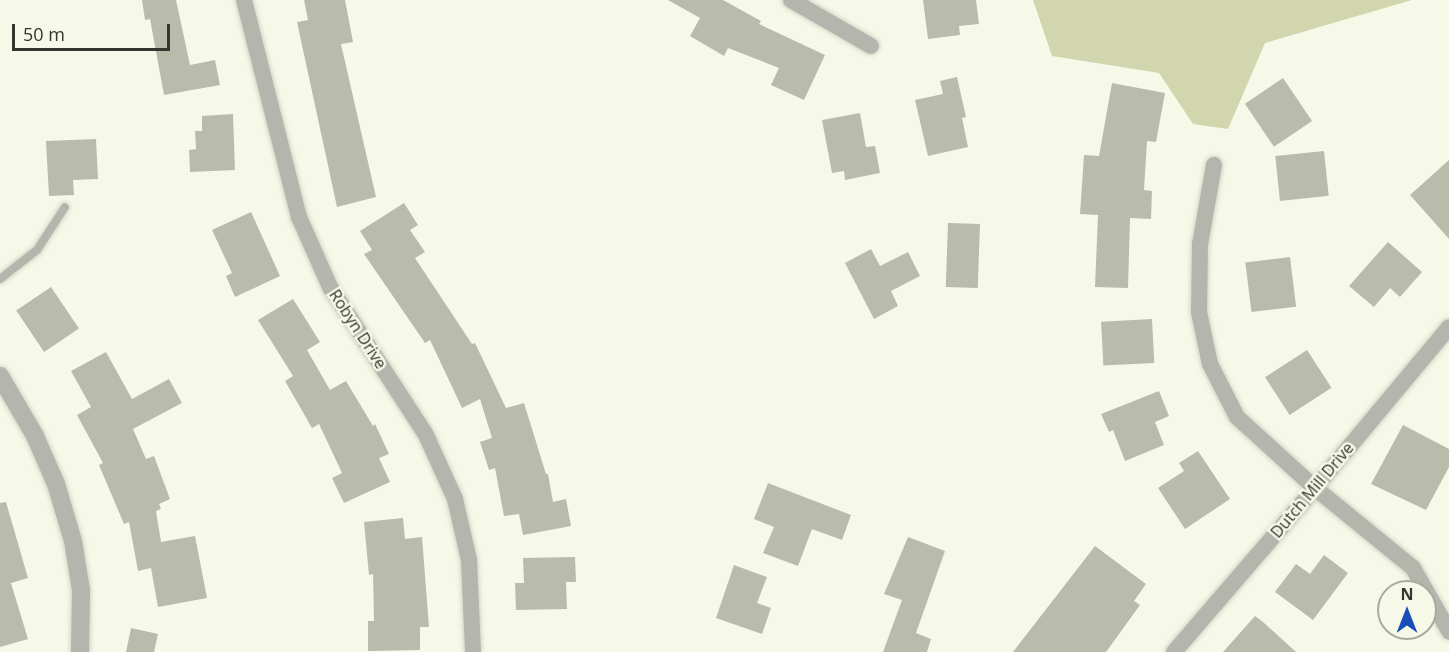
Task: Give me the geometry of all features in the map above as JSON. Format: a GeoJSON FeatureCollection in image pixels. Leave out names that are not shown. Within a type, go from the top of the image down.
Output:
{"type":"FeatureCollection","features":[{"type":"Feature","properties":{"kind":"street","name":"Robyn Drive"},"geometry":{"type":"LineString","coordinates":[[244,0],[299,217],[330,287],[426,435],[455,500],[469,560],[472,652]]}},
{"type":"Feature","properties":{"kind":"street"},"geometry":{"type":"LineString","coordinates":[[791,0],[871,46]]}},
{"type":"Feature","properties":{"kind":"street"},"geometry":{"type":"LineString","coordinates":[[1214,165],[1200,243],[1199,312],[1210,364],[1237,417],[1316,488],[1413,568],[1449,631]]}},
{"type":"Feature","properties":{"kind":"street","name":"Dutch Mill Drive"},"geometry":{"type":"LineString","coordinates":[[1174,652],[1316,488],[1449,327]]}},
{"type":"Feature","properties":{"kind":"street"},"geometry":{"type":"LineString","coordinates":[[0,376],[35,436],[56,484],[73,541],[81,591],[80,652]]}},
{"type":"Feature","properties":{"kind":"lane"},"geometry":{"type":"LineString","coordinates":[[0,279],[38,250],[65,207]]}},
{"type":"Feature","properties":{"kind":"green space"},"geometry":{"type":"Polygon","coordinates":[[[1033,0],[1412,0],[1265,43],[1228,129],[1193,124],[1159,73],[1052,56],[1033,0]]]}},
{"type":"Feature","properties":{"kind":"building"},"geometry":{"type":"Polygon","coordinates":[[[142,0],[176,0],[190,65],[215,60],[220,85],[164,95],[150,19],[145,20],[142,0]]]}},
{"type":"Feature","properties":{"kind":"building"},"geometry":{"type":"Polygon","coordinates":[[[304,0],[345,0],[353,42],[341,44],[376,197],[337,207],[297,22],[308,20],[304,0]]]}},
{"type":"Feature","properties":{"kind":"building"},"geometry":{"type":"Polygon","coordinates":[[[668,0],[723,0],[761,21],[759,24],[825,55],[804,100],[771,85],[779,68],[728,48],[724,56],[690,36],[700,18],[668,0]]]}},
{"type":"Feature","properties":{"kind":"building"},"geometry":{"type":"Polygon","coordinates":[[[923,0],[976,0],[979,24],[959,26],[960,35],[928,39],[923,0]]]}},
{"type":"Feature","properties":{"kind":"building"},"geometry":{"type":"Polygon","coordinates":[[[957,77],[966,117],[962,118],[968,147],[928,156],[915,100],[943,94],[940,81],[957,77]]]}},
{"type":"Feature","properties":{"kind":"building"},"geometry":{"type":"Polygon","coordinates":[[[1283,78],[1312,121],[1274,147],[1245,104],[1283,78]]]}},
{"type":"Feature","properties":{"kind":"building"},"geometry":{"type":"Polygon","coordinates":[[[1112,83],[1165,93],[1156,142],[1147,141],[1144,190],[1152,191],[1151,219],[1130,218],[1128,288],[1095,287],[1098,215],[1080,214],[1084,155],[1099,156],[1112,83]]]}},
{"type":"Feature","properties":{"kind":"building"},"geometry":{"type":"Polygon","coordinates":[[[860,113],[866,147],[875,146],[880,173],[845,180],[844,171],[832,173],[822,120],[860,113]]]}},
{"type":"Feature","properties":{"kind":"building"},"geometry":{"type":"Polygon","coordinates":[[[233,114],[235,170],[190,172],[189,150],[196,149],[195,131],[202,131],[202,116],[233,114]]]}},
{"type":"Feature","properties":{"kind":"building"},"geometry":{"type":"Polygon","coordinates":[[[96,139],[98,179],[73,180],[74,195],[49,196],[46,141],[96,139]]]}},
{"type":"Feature","properties":{"kind":"building"},"geometry":{"type":"Polygon","coordinates":[[[1324,151],[1329,196],[1280,201],[1275,156],[1324,151]]]}},
{"type":"Feature","properties":{"kind":"building"},"geometry":{"type":"Polygon","coordinates":[[[1449,160],[1449,239],[1410,195],[1449,160]]]}},
{"type":"Feature","properties":{"kind":"building"},"geometry":{"type":"Polygon","coordinates":[[[404,203],[418,225],[410,230],[425,252],[415,258],[472,344],[475,343],[506,408],[524,403],[546,474],[548,474],[553,502],[566,499],[571,526],[523,535],[519,514],[504,516],[495,468],[489,470],[480,442],[492,438],[480,399],[462,408],[430,340],[425,343],[364,254],[372,250],[360,231],[404,203]]]}},
{"type":"Feature","properties":{"kind":"building"},"geometry":{"type":"Polygon","coordinates":[[[251,212],[280,276],[235,297],[226,276],[232,273],[212,230],[251,212]]]}},
{"type":"Feature","properties":{"kind":"building"},"geometry":{"type":"Polygon","coordinates":[[[948,223],[980,224],[978,288],[946,287],[948,223]]]}},
{"type":"Feature","properties":{"kind":"building"},"geometry":{"type":"Polygon","coordinates":[[[1388,242],[1422,272],[1400,297],[1390,288],[1374,307],[1349,286],[1388,242]]]}},
{"type":"Feature","properties":{"kind":"building"},"geometry":{"type":"Polygon","coordinates":[[[871,249],[880,266],[908,252],[920,276],[891,291],[898,306],[874,319],[845,263],[871,249]]]}},
{"type":"Feature","properties":{"kind":"building"},"geometry":{"type":"Polygon","coordinates":[[[1290,257],[1296,307],[1251,312],[1245,262],[1290,257]]]}},
{"type":"Feature","properties":{"kind":"building"},"geometry":{"type":"Polygon","coordinates":[[[51,287],[79,328],[44,352],[16,310],[51,287]]]}},
{"type":"Feature","properties":{"kind":"building"},"geometry":{"type":"Polygon","coordinates":[[[293,299],[320,342],[307,350],[330,390],[346,381],[373,426],[375,424],[389,454],[379,458],[390,482],[344,503],[332,478],[342,473],[319,424],[312,428],[285,381],[293,376],[258,320],[293,299]]]}},
{"type":"Feature","properties":{"kind":"building"},"geometry":{"type":"Polygon","coordinates":[[[1152,319],[1154,363],[1103,366],[1101,322],[1152,319]]]}},
{"type":"Feature","properties":{"kind":"building"},"geometry":{"type":"Polygon","coordinates":[[[1307,350],[1332,388],[1290,415],[1265,377],[1307,350]]]}},
{"type":"Feature","properties":{"kind":"building"},"geometry":{"type":"Polygon","coordinates":[[[106,352],[132,399],[169,379],[182,403],[133,429],[146,459],[154,456],[170,499],[159,504],[161,509],[156,511],[161,542],[195,536],[207,598],[158,607],[151,568],[138,571],[129,522],[124,524],[99,465],[103,463],[77,415],[91,407],[71,371],[106,352]]]}},
{"type":"Feature","properties":{"kind":"building"},"geometry":{"type":"Polygon","coordinates":[[[1159,391],[1169,416],[1155,422],[1164,445],[1125,461],[1113,430],[1109,432],[1101,414],[1159,391]]]}},
{"type":"Feature","properties":{"kind":"building"},"geometry":{"type":"Polygon","coordinates":[[[1403,425],[1449,449],[1449,467],[1426,510],[1371,484],[1403,425]]]}},
{"type":"Feature","properties":{"kind":"building"},"geometry":{"type":"Polygon","coordinates":[[[1198,451],[1230,499],[1185,529],[1158,488],[1184,471],[1179,463],[1198,451]]]}},
{"type":"Feature","properties":{"kind":"building"},"geometry":{"type":"Polygon","coordinates":[[[768,483],[851,515],[842,540],[812,529],[798,566],[763,553],[774,527],[754,519],[768,483]]]}},
{"type":"Feature","properties":{"kind":"building"},"geometry":{"type":"Polygon","coordinates":[[[6,502],[28,578],[11,583],[28,639],[0,647],[0,503],[6,502]]]}},
{"type":"Feature","properties":{"kind":"building"},"geometry":{"type":"Polygon","coordinates":[[[403,518],[405,539],[422,537],[429,627],[420,627],[420,650],[368,651],[368,621],[374,621],[373,574],[369,575],[364,522],[403,518]]]}},
{"type":"Feature","properties":{"kind":"building"},"geometry":{"type":"Polygon","coordinates":[[[908,537],[945,551],[916,633],[931,639],[927,652],[883,652],[902,600],[884,594],[908,537]]]}},
{"type":"Feature","properties":{"kind":"building"},"geometry":{"type":"Polygon","coordinates":[[[1095,546],[1146,584],[1134,601],[1140,605],[1106,652],[1013,652],[1095,546]]]}},
{"type":"Feature","properties":{"kind":"building"},"geometry":{"type":"Polygon","coordinates":[[[1324,555],[1348,573],[1313,620],[1275,592],[1296,564],[1310,574],[1324,555]]]}},
{"type":"Feature","properties":{"kind":"building"},"geometry":{"type":"Polygon","coordinates":[[[575,557],[576,582],[566,582],[567,609],[516,610],[515,583],[524,583],[523,558],[575,557]]]}},
{"type":"Feature","properties":{"kind":"building"},"geometry":{"type":"Polygon","coordinates":[[[734,565],[767,577],[757,603],[771,608],[762,634],[716,618],[734,565]]]}},
{"type":"Feature","properties":{"kind":"building"},"geometry":{"type":"Polygon","coordinates":[[[1255,616],[1263,622],[1296,652],[1223,652],[1255,616]]]}},
{"type":"Feature","properties":{"kind":"building"},"geometry":{"type":"Polygon","coordinates":[[[131,628],[158,634],[154,652],[126,652],[131,628]]]}}]}
